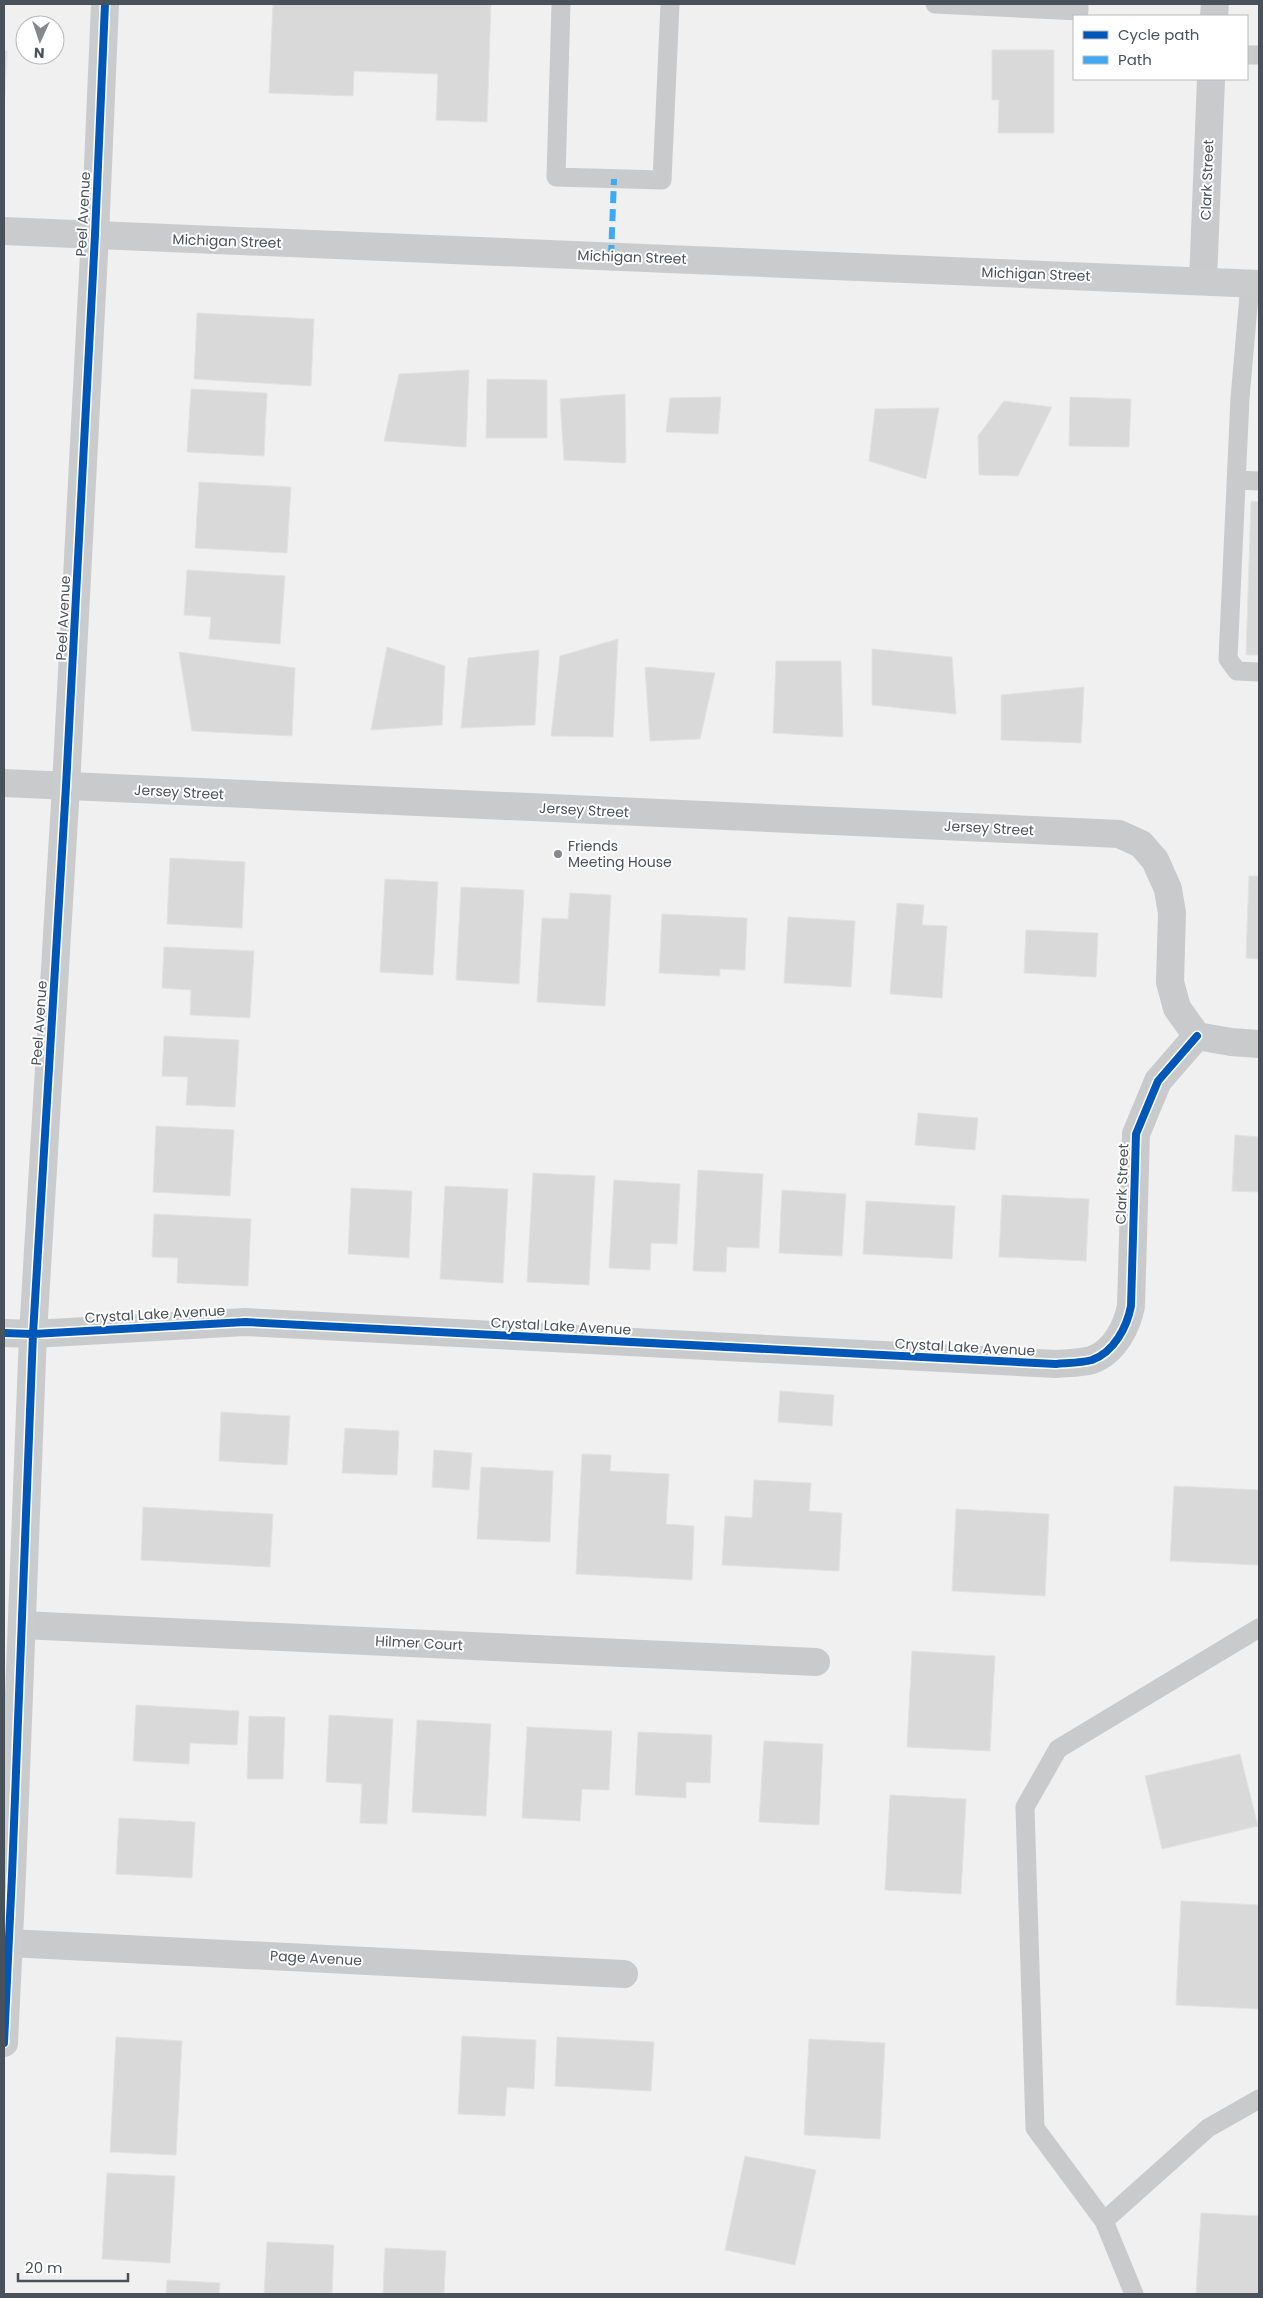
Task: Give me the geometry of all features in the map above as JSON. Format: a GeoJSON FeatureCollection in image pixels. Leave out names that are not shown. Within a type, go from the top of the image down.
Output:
{"type":"FeatureCollection","features":[{"type":"Feature","properties":{"kind":"street","name":"Peel Avenue"},"geometry":{"type":"LineString","coordinates":[[4,2043],[9,1943],[8,1874],[22,1625],[33,1334],[66,786],[95,235],[105,4]]}},
{"type":"Feature","properties":{"kind":"street","name":"Clark Street"},"geometry":{"type":"LineString","coordinates":[[1203,282],[1211,80]]}},
{"type":"Feature","properties":{"kind":"street","name":"Michigan Street"},"geometry":{"type":"LineString","coordinates":[[4,231],[1254,284]]}},
{"type":"Feature","properties":{"kind":"street","name":"Jersey Street"},"geometry":{"type":"LineString","coordinates":[[4,783],[1119,834],[1141,844],[1155,860],[1168,889],[1172,913],[1170,982],[1177,1008],[1197,1036]]}},
{"type":"Feature","properties":{"kind":"street","name":"Clark Street"},"geometry":{"type":"LineString","coordinates":[[1112,1346],[1127,1325],[1131,1306],[1136,1134],[1158,1081],[1197,1036]]}},
{"type":"Feature","properties":{"kind":"street"},"geometry":{"type":"LineString","coordinates":[[1197,1036],[1231,1042],[1259,1044]]}},
{"type":"Feature","properties":{"kind":"street","name":"Crystal Lake Avenue"},"geometry":{"type":"LineString","coordinates":[[4,1333],[33,1334],[245,1322],[1056,1364],[1093,1360],[1112,1346]]}},
{"type":"Feature","properties":{"kind":"street","name":"Hilmer Court"},"geometry":{"type":"LineString","coordinates":[[22,1625],[816,1662]]}},
{"type":"Feature","properties":{"kind":"street","name":"Page Avenue"},"geometry":{"type":"LineString","coordinates":[[9,1943],[624,1974]]}},
{"type":"Feature","properties":{"kind":"lane"},"geometry":{"type":"LineString","coordinates":[[561,4],[556,177],[662,180],[670,4]]}},
{"type":"Feature","properties":{"kind":"lane"},"geometry":{"type":"LineString","coordinates":[[935,4],[1079,11],[1079,4]]}},
{"type":"Feature","properties":{"kind":"lane"},"geometry":{"type":"LineString","coordinates":[[1254,284],[1236,480],[1228,659],[1237,671],[1259,672]]}},
{"type":"Feature","properties":{"kind":"lane"},"geometry":{"type":"LineString","coordinates":[[1236,480],[1259,481]]}},
{"type":"Feature","properties":{"kind":"lane"},"geometry":{"type":"LineString","coordinates":[[1134,2294],[1104,2221],[1035,2128],[1025,1807],[1058,1749],[1259,1628]]}},
{"type":"Feature","properties":{"kind":"lane"},"geometry":{"type":"LineString","coordinates":[[1104,2221],[1208,2128],[1259,2099]]}},
{"type":"Feature","properties":{"kind":"building"},"geometry":{"type":"Polygon","coordinates":[[[273,4],[491,4],[487,122],[436,120],[438,74],[354,71],[353,96],[269,93],[273,4]]]}},
{"type":"Feature","properties":{"kind":"building"},"geometry":{"type":"Polygon","coordinates":[[[992,50],[1054,50],[1054,133],[998,133],[999,100],[992,100],[992,50]]]}},
{"type":"Feature","properties":{"kind":"building"},"geometry":{"type":"Polygon","coordinates":[[[4,51],[7,51],[4,116],[4,51]]]}},
{"type":"Feature","properties":{"kind":"building"},"geometry":{"type":"Polygon","coordinates":[[[197,313],[314,319],[311,386],[194,379],[197,313]]]}},
{"type":"Feature","properties":{"kind":"building"},"geometry":{"type":"Polygon","coordinates":[[[469,370],[466,447],[384,441],[399,374],[469,370]]]}},
{"type":"Feature","properties":{"kind":"building"},"geometry":{"type":"Polygon","coordinates":[[[487,379],[547,380],[547,438],[486,438],[487,379]]]}},
{"type":"Feature","properties":{"kind":"building"},"geometry":{"type":"Polygon","coordinates":[[[191,389],[267,393],[264,456],[187,452],[191,389]]]}},
{"type":"Feature","properties":{"kind":"building"},"geometry":{"type":"Polygon","coordinates":[[[625,394],[626,463],[564,460],[560,399],[625,394]]]}},
{"type":"Feature","properties":{"kind":"building"},"geometry":{"type":"Polygon","coordinates":[[[721,397],[718,434],[666,432],[670,398],[721,397]]]}},
{"type":"Feature","properties":{"kind":"building"},"geometry":{"type":"Polygon","coordinates":[[[1070,397],[1131,399],[1129,447],[1069,446],[1070,397]]]}},
{"type":"Feature","properties":{"kind":"building"},"geometry":{"type":"Polygon","coordinates":[[[1004,401],[1052,407],[1018,476],[979,475],[978,436],[1004,401]]]}},
{"type":"Feature","properties":{"kind":"building"},"geometry":{"type":"Polygon","coordinates":[[[939,408],[926,479],[869,461],[875,409],[939,408]]]}},
{"type":"Feature","properties":{"kind":"building"},"geometry":{"type":"Polygon","coordinates":[[[199,482],[291,487],[287,553],[195,548],[199,482]]]}},
{"type":"Feature","properties":{"kind":"building"},"geometry":{"type":"Polygon","coordinates":[[[1251,501],[1259,502],[1259,655],[1246,655],[1251,501]]]}},
{"type":"Feature","properties":{"kind":"building"},"geometry":{"type":"Polygon","coordinates":[[[187,570],[285,576],[280,644],[209,639],[211,617],[184,615],[187,570]]]}},
{"type":"Feature","properties":{"kind":"building"},"geometry":{"type":"Polygon","coordinates":[[[618,639],[613,737],[551,736],[560,656],[618,639]]]}},
{"type":"Feature","properties":{"kind":"building"},"geometry":{"type":"Polygon","coordinates":[[[387,647],[445,666],[442,725],[371,730],[387,647]]]}},
{"type":"Feature","properties":{"kind":"building"},"geometry":{"type":"Polygon","coordinates":[[[872,649],[952,657],[956,714],[872,705],[872,649]]]}},
{"type":"Feature","properties":{"kind":"building"},"geometry":{"type":"Polygon","coordinates":[[[539,650],[535,725],[461,728],[468,658],[539,650]]]}},
{"type":"Feature","properties":{"kind":"building"},"geometry":{"type":"Polygon","coordinates":[[[179,652],[295,668],[292,736],[192,731],[179,652]]]}},
{"type":"Feature","properties":{"kind":"building"},"geometry":{"type":"Polygon","coordinates":[[[776,661],[841,661],[843,737],[773,733],[776,661]]]}},
{"type":"Feature","properties":{"kind":"building"},"geometry":{"type":"Polygon","coordinates":[[[645,667],[715,673],[700,739],[650,741],[645,667]]]}},
{"type":"Feature","properties":{"kind":"building"},"geometry":{"type":"Polygon","coordinates":[[[1084,687],[1081,743],[1001,740],[1001,695],[1084,687]]]}},
{"type":"Feature","properties":{"kind":"building"},"geometry":{"type":"Polygon","coordinates":[[[170,858],[245,862],[242,928],[167,924],[170,858]]]}},
{"type":"Feature","properties":{"kind":"building"},"geometry":{"type":"Polygon","coordinates":[[[1249,876],[1259,876],[1259,959],[1246,958],[1249,876]]]}},
{"type":"Feature","properties":{"kind":"building"},"geometry":{"type":"Polygon","coordinates":[[[385,879],[438,882],[433,975],[380,972],[385,879]]]}},
{"type":"Feature","properties":{"kind":"building"},"geometry":{"type":"Polygon","coordinates":[[[461,887],[524,890],[519,984],[456,980],[461,887]]]}},
{"type":"Feature","properties":{"kind":"building"},"geometry":{"type":"Polygon","coordinates":[[[570,893],[611,895],[605,1006],[537,1002],[542,918],[568,919],[570,893]]]}},
{"type":"Feature","properties":{"kind":"building"},"geometry":{"type":"Polygon","coordinates":[[[897,903],[924,905],[922,925],[947,926],[942,998],[890,994],[897,903]]]}},
{"type":"Feature","properties":{"kind":"building"},"geometry":{"type":"Polygon","coordinates":[[[662,914],[747,918],[745,970],[720,969],[720,976],[659,973],[662,914]]]}},
{"type":"Feature","properties":{"kind":"building"},"geometry":{"type":"Polygon","coordinates":[[[788,917],[855,921],[851,987],[784,983],[788,917]]]}},
{"type":"Feature","properties":{"kind":"building"},"geometry":{"type":"Polygon","coordinates":[[[1026,930],[1098,933],[1096,977],[1024,973],[1026,930]]]}},
{"type":"Feature","properties":{"kind":"building"},"geometry":{"type":"Polygon","coordinates":[[[164,947],[254,951],[250,1018],[190,1015],[191,990],[162,988],[164,947]]]}},
{"type":"Feature","properties":{"kind":"building"},"geometry":{"type":"Polygon","coordinates":[[[164,1036],[239,1040],[235,1107],[186,1105],[188,1077],[162,1076],[164,1036]]]}},
{"type":"Feature","properties":{"kind":"building"},"geometry":{"type":"Polygon","coordinates":[[[918,1113],[978,1118],[975,1150],[915,1145],[918,1113]]]}},
{"type":"Feature","properties":{"kind":"building"},"geometry":{"type":"Polygon","coordinates":[[[156,1126],[234,1130],[230,1196],[153,1192],[156,1126]]]}},
{"type":"Feature","properties":{"kind":"building"},"geometry":{"type":"Polygon","coordinates":[[[1235,1135],[1259,1137],[1259,1192],[1232,1191],[1235,1135]]]}},
{"type":"Feature","properties":{"kind":"building"},"geometry":{"type":"Polygon","coordinates":[[[698,1170],[763,1174],[759,1248],[727,1247],[726,1272],[693,1271],[698,1170]]]}},
{"type":"Feature","properties":{"kind":"building"},"geometry":{"type":"Polygon","coordinates":[[[533,1173],[595,1176],[589,1285],[527,1282],[533,1173]]]}},
{"type":"Feature","properties":{"kind":"building"},"geometry":{"type":"Polygon","coordinates":[[[614,1180],[680,1184],[677,1244],[651,1243],[650,1270],[609,1268],[614,1180]]]}},
{"type":"Feature","properties":{"kind":"building"},"geometry":{"type":"Polygon","coordinates":[[[445,1186],[508,1189],[503,1283],[440,1279],[445,1186]]]}},
{"type":"Feature","properties":{"kind":"building"},"geometry":{"type":"Polygon","coordinates":[[[351,1188],[412,1191],[409,1258],[348,1254],[351,1188]]]}},
{"type":"Feature","properties":{"kind":"building"},"geometry":{"type":"Polygon","coordinates":[[[782,1190],[846,1194],[842,1256],[779,1253],[782,1190]]]}},
{"type":"Feature","properties":{"kind":"building"},"geometry":{"type":"Polygon","coordinates":[[[1002,1195],[1089,1199],[1086,1261],[999,1257],[1002,1195]]]}},
{"type":"Feature","properties":{"kind":"building"},"geometry":{"type":"Polygon","coordinates":[[[866,1201],[955,1206],[952,1259],[863,1254],[866,1201]]]}},
{"type":"Feature","properties":{"kind":"building"},"geometry":{"type":"Polygon","coordinates":[[[154,1214],[251,1219],[248,1286],[177,1283],[178,1258],[152,1257],[154,1214]]]}},
{"type":"Feature","properties":{"kind":"building"},"geometry":{"type":"Polygon","coordinates":[[[780,1391],[834,1395],[832,1426],[778,1422],[780,1391]]]}},
{"type":"Feature","properties":{"kind":"building"},"geometry":{"type":"Polygon","coordinates":[[[221,1412],[290,1416],[287,1465],[219,1461],[221,1412]]]}},
{"type":"Feature","properties":{"kind":"building"},"geometry":{"type":"Polygon","coordinates":[[[345,1428],[399,1431],[397,1475],[342,1473],[345,1428]]]}},
{"type":"Feature","properties":{"kind":"building"},"geometry":{"type":"Polygon","coordinates":[[[434,1450],[472,1453],[469,1490],[432,1487],[434,1450]]]}},
{"type":"Feature","properties":{"kind":"building"},"geometry":{"type":"Polygon","coordinates":[[[582,1454],[611,1455],[610,1471],[669,1474],[666,1524],[694,1526],[692,1580],[576,1574],[582,1454]]]}},
{"type":"Feature","properties":{"kind":"building"},"geometry":{"type":"Polygon","coordinates":[[[481,1467],[553,1471],[550,1542],[477,1539],[481,1467]]]}},
{"type":"Feature","properties":{"kind":"building"},"geometry":{"type":"Polygon","coordinates":[[[754,1480],[811,1483],[809,1511],[842,1513],[839,1571],[722,1565],[725,1516],[752,1518],[754,1480]]]}},
{"type":"Feature","properties":{"kind":"building"},"geometry":{"type":"Polygon","coordinates":[[[1174,1486],[1259,1490],[1259,1565],[1170,1561],[1174,1486]]]}},
{"type":"Feature","properties":{"kind":"building"},"geometry":{"type":"Polygon","coordinates":[[[143,1507],[273,1514],[270,1567],[141,1560],[143,1507]]]}},
{"type":"Feature","properties":{"kind":"building"},"geometry":{"type":"Polygon","coordinates":[[[956,1509],[1049,1514],[1045,1596],[952,1591],[956,1509]]]}},
{"type":"Feature","properties":{"kind":"building"},"geometry":{"type":"Polygon","coordinates":[[[912,1651],[995,1656],[990,1751],[907,1747],[912,1651]]]}},
{"type":"Feature","properties":{"kind":"building"},"geometry":{"type":"Polygon","coordinates":[[[136,1705],[239,1711],[237,1745],[190,1743],[189,1764],[133,1761],[136,1705]]]}},
{"type":"Feature","properties":{"kind":"building"},"geometry":{"type":"Polygon","coordinates":[[[329,1715],[393,1719],[387,1824],[360,1823],[362,1784],[326,1782],[329,1715]]]}},
{"type":"Feature","properties":{"kind":"building"},"geometry":{"type":"Polygon","coordinates":[[[249,1716],[285,1717],[283,1779],[247,1779],[249,1716]]]}},
{"type":"Feature","properties":{"kind":"building"},"geometry":{"type":"Polygon","coordinates":[[[417,1720],[491,1724],[486,1816],[412,1812],[417,1720]]]}},
{"type":"Feature","properties":{"kind":"building"},"geometry":{"type":"Polygon","coordinates":[[[527,1727],[612,1731],[609,1790],[582,1789],[580,1821],[522,1818],[527,1727]]]}},
{"type":"Feature","properties":{"kind":"building"},"geometry":{"type":"Polygon","coordinates":[[[638,1732],[712,1735],[710,1783],[686,1782],[686,1798],[635,1795],[638,1732]]]}},
{"type":"Feature","properties":{"kind":"building"},"geometry":{"type":"Polygon","coordinates":[[[764,1741],[823,1744],[819,1825],[759,1822],[764,1741]]]}},
{"type":"Feature","properties":{"kind":"building"},"geometry":{"type":"Polygon","coordinates":[[[1240,1754],[1258,1826],[1162,1849],[1145,1776],[1240,1754]]]}},
{"type":"Feature","properties":{"kind":"building"},"geometry":{"type":"Polygon","coordinates":[[[890,1795],[966,1799],[961,1894],[885,1890],[890,1795]]]}},
{"type":"Feature","properties":{"kind":"building"},"geometry":{"type":"Polygon","coordinates":[[[119,1818],[195,1822],[192,1878],[116,1874],[119,1818]]]}},
{"type":"Feature","properties":{"kind":"building"},"geometry":{"type":"Polygon","coordinates":[[[1181,1901],[1259,1905],[1259,2009],[1176,2005],[1181,1901]]]}},
{"type":"Feature","properties":{"kind":"building"},"geometry":{"type":"Polygon","coordinates":[[[462,2036],[536,2040],[534,2089],[507,2087],[505,2116],[458,2114],[462,2036]]]}},
{"type":"Feature","properties":{"kind":"building"},"geometry":{"type":"Polygon","coordinates":[[[116,2037],[182,2041],[176,2155],[110,2152],[116,2037]]]}},
{"type":"Feature","properties":{"kind":"building"},"geometry":{"type":"Polygon","coordinates":[[[557,2037],[654,2042],[651,2091],[555,2086],[557,2037]]]}},
{"type":"Feature","properties":{"kind":"building"},"geometry":{"type":"Polygon","coordinates":[[[809,2039],[885,2043],[880,2139],[804,2135],[809,2039]]]}},
{"type":"Feature","properties":{"kind":"building"},"geometry":{"type":"Polygon","coordinates":[[[745,2156],[816,2170],[795,2265],[725,2250],[745,2156]]]}},
{"type":"Feature","properties":{"kind":"building"},"geometry":{"type":"Polygon","coordinates":[[[107,2173],[175,2176],[170,2263],[102,2259],[107,2173]]]}},
{"type":"Feature","properties":{"kind":"building"},"geometry":{"type":"Polygon","coordinates":[[[1201,2213],[1259,2216],[1259,2294],[1196,2294],[1201,2213]]]}},
{"type":"Feature","properties":{"kind":"building"},"geometry":{"type":"Polygon","coordinates":[[[267,2242],[334,2245],[332,2294],[264,2294],[267,2242]]]}},
{"type":"Feature","properties":{"kind":"building"},"geometry":{"type":"Polygon","coordinates":[[[385,2248],[446,2251],[444,2294],[383,2294],[385,2248]]]}},
{"type":"Feature","properties":{"kind":"building"},"geometry":{"type":"Polygon","coordinates":[[[167,2280],[220,2283],[219,2294],[166,2294],[167,2280]]]}},
{"type":"Feature","properties":{"kind":"marked path"},"geometry":{"type":"LineString","coordinates":[[611,257],[614,179]]}},
{"type":"Feature","properties":{"kind":"cycle path"},"geometry":{"type":"LineString","coordinates":[[4,2043],[33,1334],[66,786],[95,235],[105,4]]}},
{"type":"Feature","properties":{"kind":"cycle path"},"geometry":{"type":"LineString","coordinates":[[4,1333],[33,1334],[245,1322],[1056,1364],[1088,1361],[1100,1356],[1113,1345],[1123,1330],[1131,1306],[1136,1134],[1158,1081],[1197,1036]]}},
{"type":"Feature","properties":{"kind":"place","name":"Friends Meeting House"},"geometry":{"type":"Point","coordinates":[558,854]}}]}
